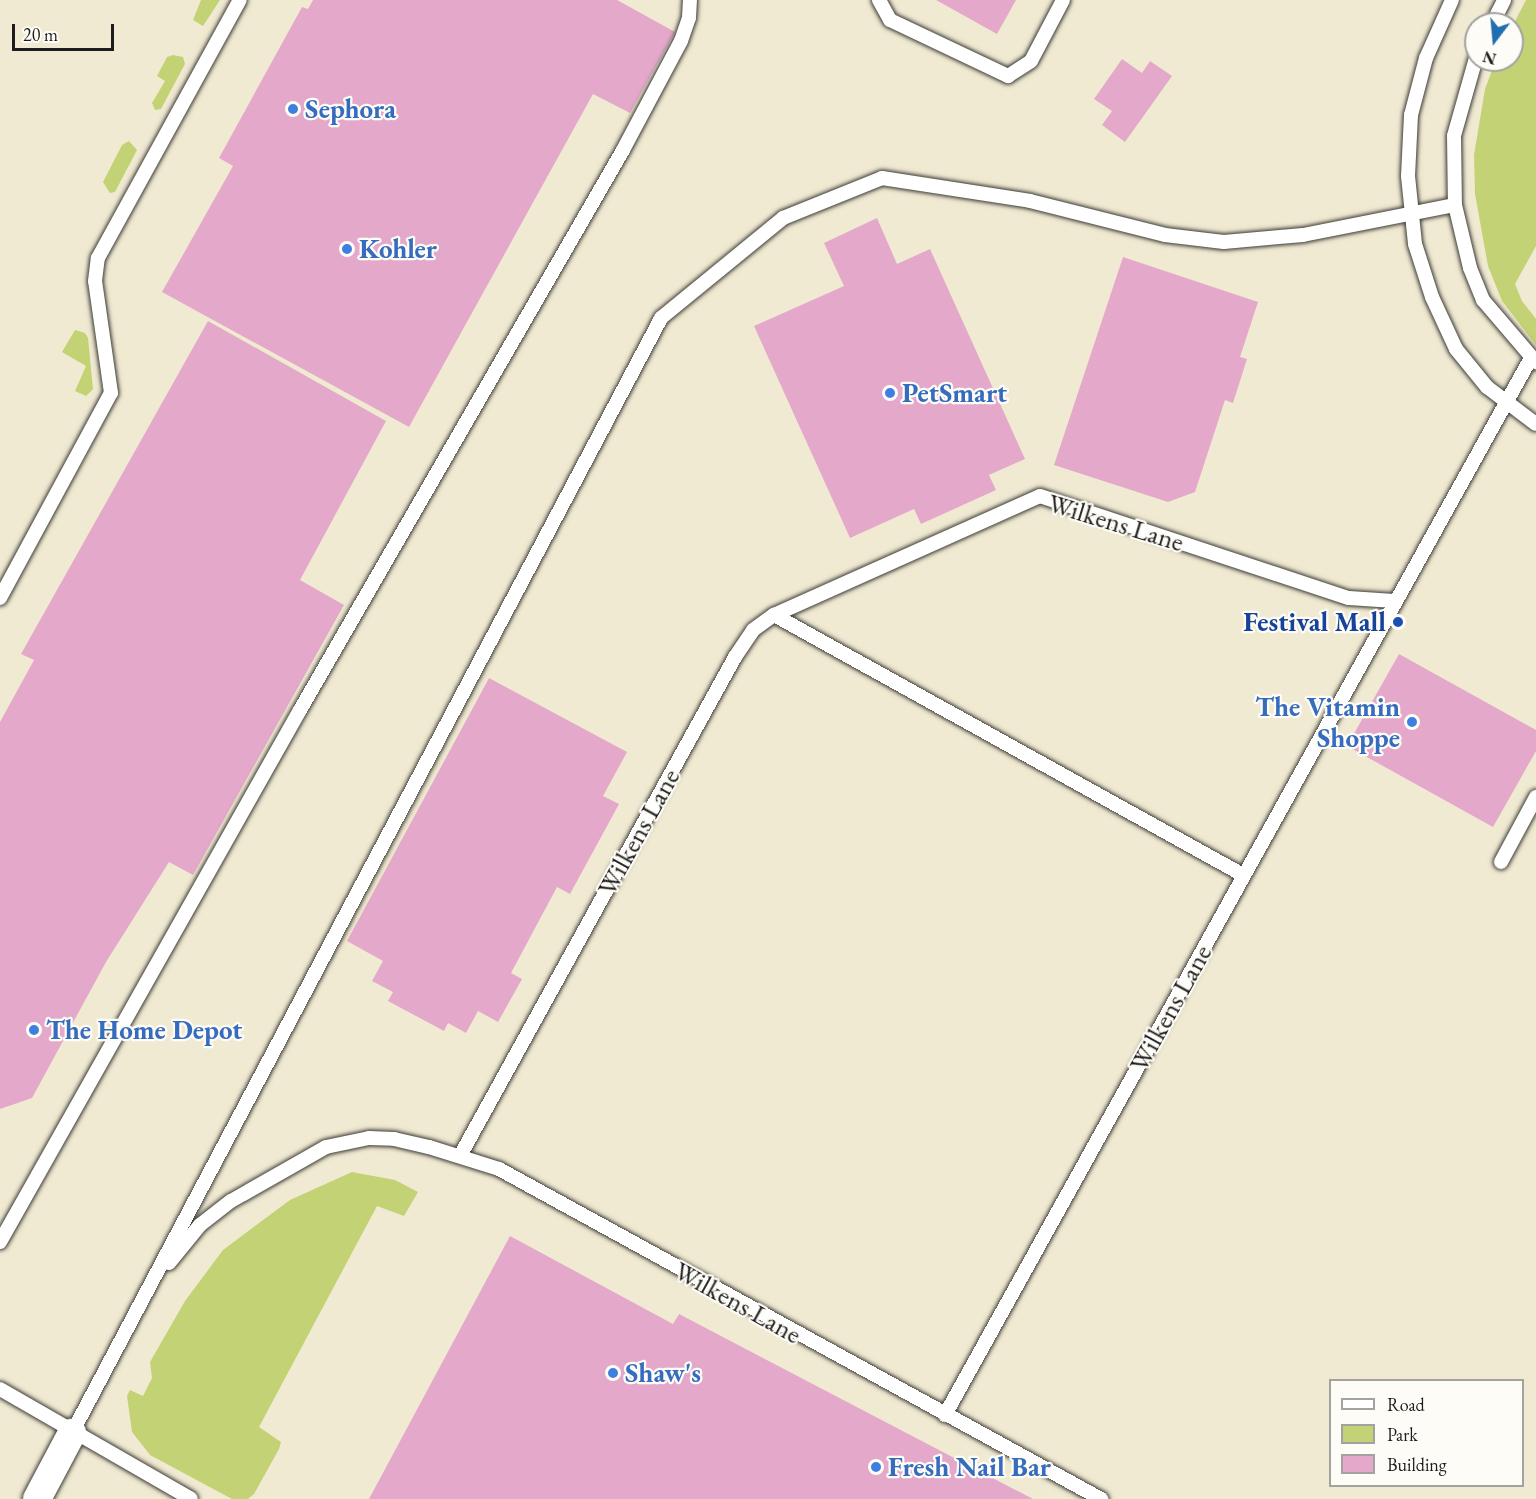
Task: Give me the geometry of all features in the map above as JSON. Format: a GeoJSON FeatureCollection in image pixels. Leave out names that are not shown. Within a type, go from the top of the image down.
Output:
{"type":"FeatureCollection","features":[{"type":"Feature","properties":{"kind":"street"},"geometry":{"type":"LineString","coordinates":[[37,1499],[72,1432]]}},
{"type":"Feature","properties":{"kind":"lane"},"geometry":{"type":"LineString","coordinates":[[0,598],[111,393],[95,281],[98,258],[240,0]]}},
{"type":"Feature","properties":{"kind":"lane"},"geometry":{"type":"LineString","coordinates":[[0,1242],[294,720],[623,150],[681,41],[689,18],[690,0]]}},
{"type":"Feature","properties":{"kind":"lane"},"geometry":{"type":"LineString","coordinates":[[879,0],[890,21],[1008,76],[1031,62],[1063,0]]}},
{"type":"Feature","properties":{"kind":"lane"},"geometry":{"type":"LineString","coordinates":[[1452,0],[1426,58],[1411,115],[1407,145],[1411,216],[1421,267],[1442,323],[1473,372],[1504,401],[1536,424]]}},
{"type":"Feature","properties":{"kind":"lane"},"geometry":{"type":"LineString","coordinates":[[1472,72],[1454,136],[1455,205],[1470,267],[1483,300],[1534,360]]}},
{"type":"Feature","properties":{"kind":"lane"},"geometry":{"type":"LineString","coordinates":[[72,1432],[661,318],[783,218],[882,178],[1030,201],[1166,235],[1224,242],[1304,235],[1411,216],[1455,205]]}},
{"type":"Feature","properties":{"kind":"lane","name":"Wilkens Lane"},"geometry":{"type":"LineString","coordinates":[[945,1415],[1504,401],[1534,360]]}},
{"type":"Feature","properties":{"kind":"lane","name":"Wilkens Lane"},"geometry":{"type":"LineString","coordinates":[[1101,1499],[499,1169],[460,1156],[735,657],[753,630],[774,615],[1040,496],[1349,598],[1394,601]]}},
{"type":"Feature","properties":{"kind":"lane"},"geometry":{"type":"LineString","coordinates":[[774,615],[1243,875]]}},
{"type":"Feature","properties":{"kind":"lane"},"geometry":{"type":"LineString","coordinates":[[1501,862],[1536,798]]}},
{"type":"Feature","properties":{"kind":"lane"},"geometry":{"type":"LineString","coordinates":[[141,1304],[167,1265],[206,1221],[249,1190],[326,1147],[348,1140],[394,1139],[460,1156]]}},
{"type":"Feature","properties":{"kind":"lane"},"geometry":{"type":"LineString","coordinates":[[0,1389],[191,1499]]}},
{"type":"Feature","properties":{"kind":"green space"},"geometry":{"type":"Polygon","coordinates":[[[201,0],[220,0],[203,26],[193,20],[201,0]]]}},
{"type":"Feature","properties":{"kind":"green space"},"geometry":{"type":"Polygon","coordinates":[[[1526,0],[1536,0],[1536,246],[1515,284],[1522,301],[1536,319],[1536,345],[1502,301],[1488,266],[1475,194],[1474,155],[1485,89],[1491,72],[1524,72],[1524,12],[1520,12],[1526,0]]]}},
{"type":"Feature","properties":{"kind":"green space"},"geometry":{"type":"Polygon","coordinates":[[[173,55],[183,57],[185,64],[161,109],[155,110],[152,103],[165,81],[157,76],[167,57],[173,55]]]}},
{"type":"Feature","properties":{"kind":"green space"},"geometry":{"type":"Polygon","coordinates":[[[129,141],[137,150],[115,192],[110,193],[103,182],[122,145],[129,141]]]}},
{"type":"Feature","properties":{"kind":"green space"},"geometry":{"type":"Polygon","coordinates":[[[75,330],[85,333],[88,338],[93,389],[86,396],[75,391],[86,366],[62,352],[75,330]]]}},
{"type":"Feature","properties":{"kind":"green space"},"geometry":{"type":"Polygon","coordinates":[[[352,1172],[395,1180],[418,1192],[404,1216],[377,1206],[259,1427],[281,1442],[279,1449],[254,1494],[248,1499],[232,1499],[150,1455],[132,1432],[127,1396],[130,1390],[143,1396],[152,1378],[150,1362],[185,1301],[223,1250],[290,1200],[352,1172]]]}},
{"type":"Feature","properties":{"kind":"building","name":"Kohler"},"geometry":{"type":"Polygon","coordinates":[[[313,0],[617,0],[675,32],[630,113],[593,94],[409,427],[162,292],[233,166],[219,158],[302,7],[308,9],[313,0]]]}},
{"type":"Feature","properties":{"kind":"building"},"geometry":{"type":"Polygon","coordinates":[[[936,0],[1016,0],[997,34],[936,0]]]}},
{"type":"Feature","properties":{"kind":"building"},"geometry":{"type":"Polygon","coordinates":[[[1122,59],[1142,73],[1150,61],[1172,76],[1125,142],[1102,125],[1112,111],[1094,99],[1122,59]]]}},
{"type":"Feature","properties":{"kind":"building","name":"PetSmart"},"geometry":{"type":"Polygon","coordinates":[[[877,218],[897,264],[930,249],[1025,459],[989,475],[996,490],[921,524],[914,509],[850,538],[754,326],[844,286],[824,243],[877,218]]]}},
{"type":"Feature","properties":{"kind":"building"},"geometry":{"type":"Polygon","coordinates":[[[1123,257],[1258,302],[1240,357],[1247,359],[1233,403],[1225,400],[1195,492],[1168,502],[1054,465],[1123,257]]]}},
{"type":"Feature","properties":{"kind":"building"},"geometry":{"type":"Polygon","coordinates":[[[208,321],[386,421],[300,580],[344,605],[193,875],[169,862],[106,962],[32,1098],[0,1109],[0,722],[34,660],[21,654],[208,321]]]}},
{"type":"Feature","properties":{"kind":"building"},"geometry":{"type":"Polygon","coordinates":[[[1399,654],[1536,730],[1536,751],[1493,827],[1347,746],[1399,654]]]}},
{"type":"Feature","properties":{"kind":"building"},"geometry":{"type":"Polygon","coordinates":[[[489,678],[627,752],[603,796],[619,804],[570,894],[557,887],[511,973],[522,979],[498,1022],[478,1011],[466,1033],[448,1023],[444,1031],[388,1001],[393,992],[372,981],[383,961],[347,941],[489,678]]]}},
{"type":"Feature","properties":{"kind":"building","name":"Shaw's"},"geometry":{"type":"Polygon","coordinates":[[[510,1236],[673,1324],[679,1314],[1033,1499],[369,1499],[510,1236]]]}},
{"type":"Feature","properties":{"kind":"place","name":"Sephora"},"geometry":{"type":"Point","coordinates":[293,109]}},
{"type":"Feature","properties":{"kind":"place","name":"Kohler"},"geometry":{"type":"Point","coordinates":[347,249]}},
{"type":"Feature","properties":{"kind":"place","name":"PetSmart"},"geometry":{"type":"Point","coordinates":[890,393]}},
{"type":"Feature","properties":{"kind":"place","name":"Festival Mall"},"geometry":{"type":"Point","coordinates":[1398,622]}},
{"type":"Feature","properties":{"kind":"place","name":"The Vitamin Shoppe"},"geometry":{"type":"Point","coordinates":[1412,722]}},
{"type":"Feature","properties":{"kind":"place","name":"The Home Depot"},"geometry":{"type":"Point","coordinates":[34,1030]}},
{"type":"Feature","properties":{"kind":"place","name":"Shaw's"},"geometry":{"type":"Point","coordinates":[613,1373]}},
{"type":"Feature","properties":{"kind":"place","name":"Fresh Nail Bar"},"geometry":{"type":"Point","coordinates":[876,1467]}}]}
